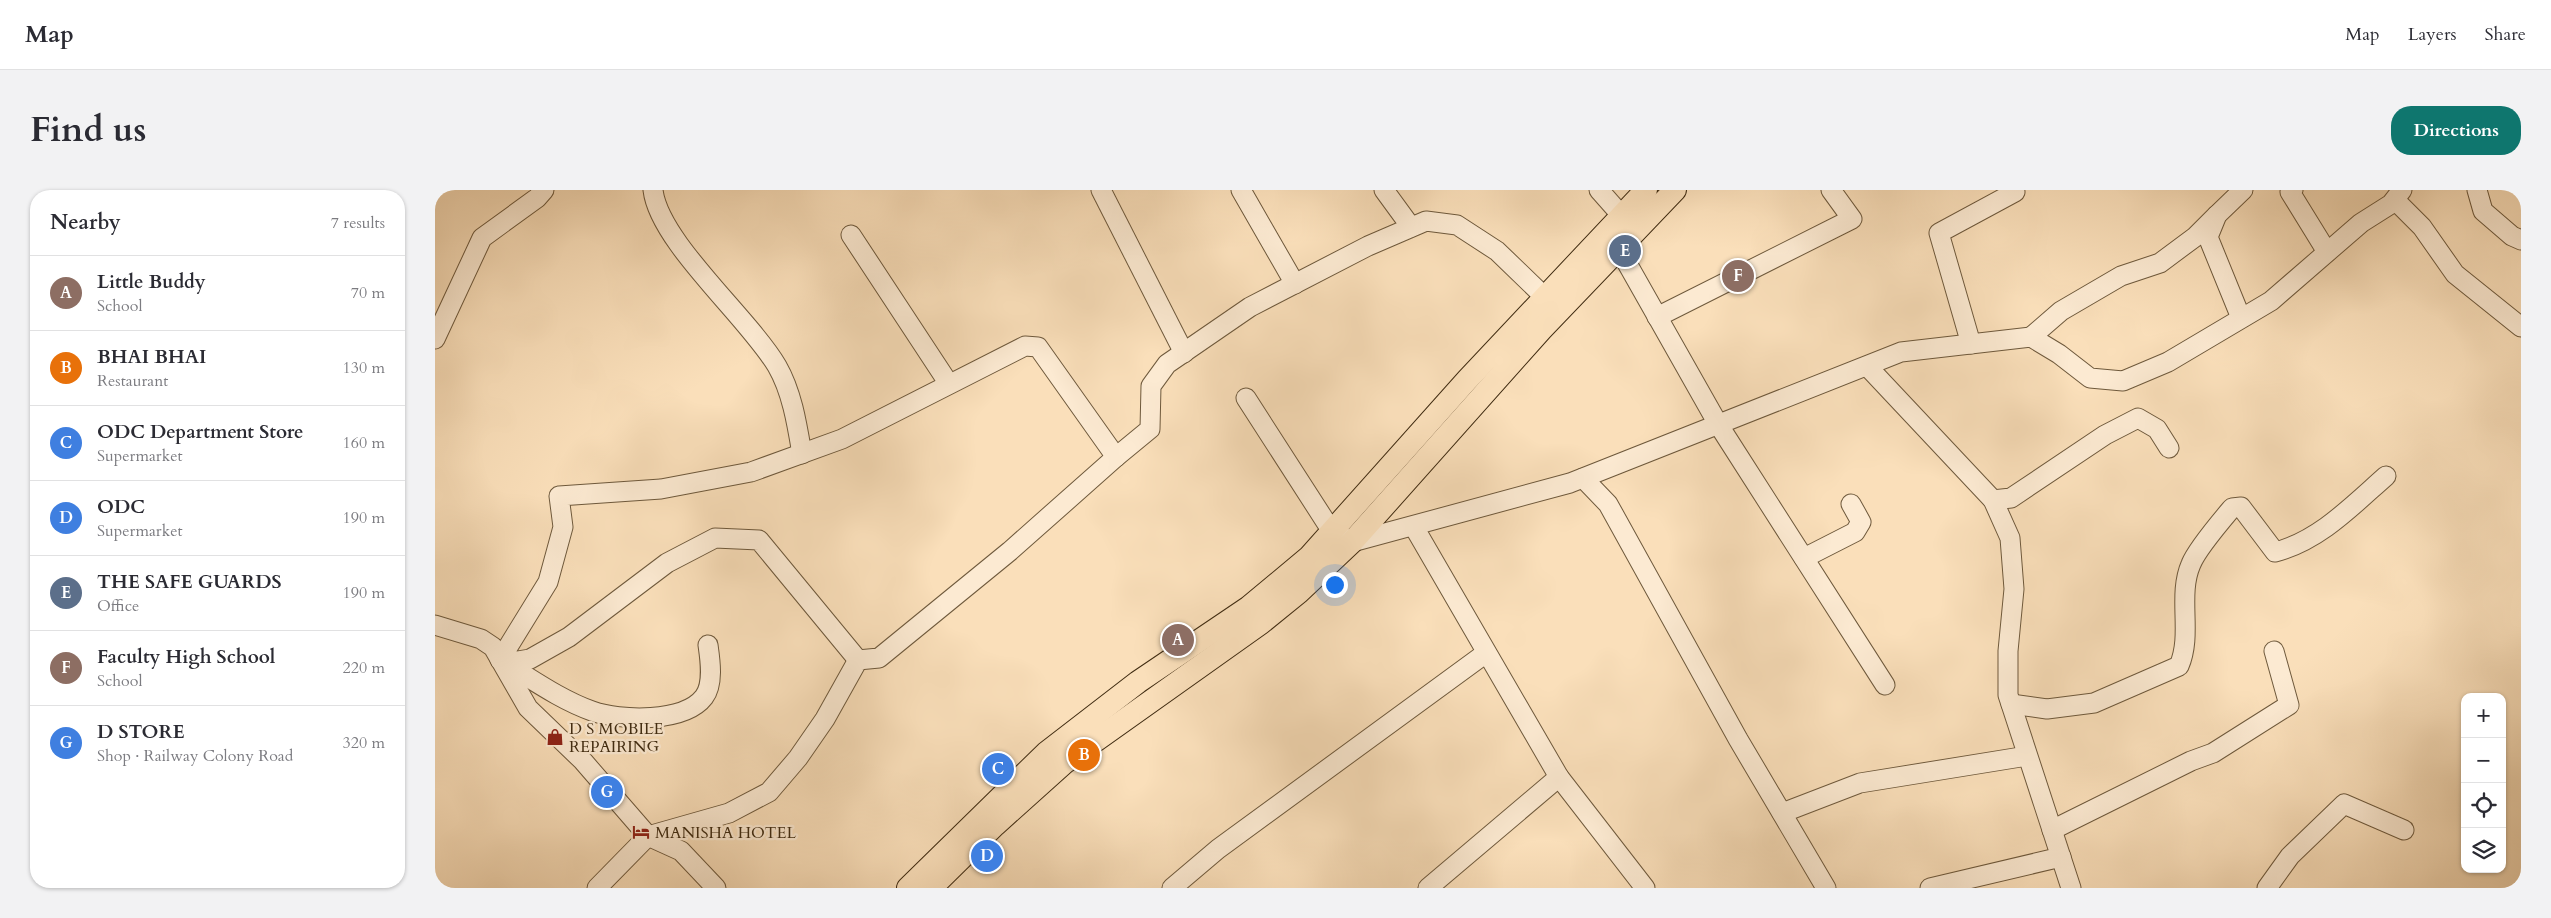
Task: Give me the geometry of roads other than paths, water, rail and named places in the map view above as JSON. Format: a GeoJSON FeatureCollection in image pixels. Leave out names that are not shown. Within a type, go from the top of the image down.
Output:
{"type":"FeatureCollection","features":[{"type":"Feature","properties":{"kind":"main road"},"geometry":{"type":"LineString","coordinates":[[931,888],[995,825],[1064,763],[1261,623],[1298,593],[1352,542],[1552,304],[1622,216],[1646,190]]}},
{"type":"Feature","properties":{"kind":"main road"},"geometry":{"type":"LineString","coordinates":[[908,888],[1046,753],[1137,682],[1249,607],[1309,557],[1331,530],[1359,503],[1467,380],[1552,304],[1619,249],[1675,190]]}},
{"type":"Feature","properties":{"kind":"street"},"geometry":{"type":"LineString","coordinates":[[435,340],[482,238],[537,198],[545,190]]}},
{"type":"Feature","properties":{"kind":"street"},"geometry":{"type":"LineString","coordinates":[[653,190],[663,221],[777,366],[795,411],[801,454]]}},
{"type":"Feature","properties":{"kind":"street"},"geometry":{"type":"LineString","coordinates":[[1101,190],[1184,353]]}},
{"type":"Feature","properties":{"kind":"street"},"geometry":{"type":"LineString","coordinates":[[1241,190],[1295,284]]}},
{"type":"Feature","properties":{"kind":"street"},"geometry":{"type":"LineString","coordinates":[[1384,190],[1411,227]]}},
{"type":"Feature","properties":{"kind":"street"},"geometry":{"type":"LineString","coordinates":[[1599,190],[1622,216]]}},
{"type":"Feature","properties":{"kind":"street"},"geometry":{"type":"LineString","coordinates":[[1657,317],[1852,219],[1831,190]]}},
{"type":"Feature","properties":{"kind":"street"},"geometry":{"type":"LineString","coordinates":[[1971,344],[1939,232],[2015,192],[2014,190]]}},
{"type":"Feature","properties":{"kind":"street"},"geometry":{"type":"LineString","coordinates":[[1246,398],[1331,530],[1352,542],[1414,527],[1583,478],[1901,352],[2031,337],[2061,311],[2121,276],[2160,263],[2195,237],[2243,190]]}},
{"type":"Feature","properties":{"kind":"street"},"geometry":{"type":"LineString","coordinates":[[2293,190],[2290,192],[2327,252]]}},
{"type":"Feature","properties":{"kind":"street"},"geometry":{"type":"LineString","coordinates":[[2477,190],[2483,211],[2512,236],[2521,240]]}},
{"type":"Feature","properties":{"kind":"street"},"geometry":{"type":"LineString","coordinates":[[2031,337],[2059,354],[2090,378],[2123,381],[2168,362],[2271,301],[2361,223],[2398,195],[2455,274],[2521,327]]}},
{"type":"Feature","properties":{"kind":"street"},"geometry":{"type":"LineString","coordinates":[[2217,215],[2208,237],[2241,318]]}},
{"type":"Feature","properties":{"kind":"street"},"geometry":{"type":"LineString","coordinates":[[858,660],[879,658],[1010,551],[1150,429],[1151,386],[1167,364],[1250,307],[1368,246],[1426,221],[1457,225],[1497,251],[1552,304]]}},
{"type":"Feature","properties":{"kind":"street"},"geometry":{"type":"LineString","coordinates":[[851,235],[949,384]]}},
{"type":"Feature","properties":{"kind":"street"},"geometry":{"type":"LineString","coordinates":[[1619,249],[1718,424],[1885,685]]}},
{"type":"Feature","properties":{"kind":"street"},"geometry":{"type":"LineString","coordinates":[[503,661],[549,582],[563,528],[559,496],[661,489],[751,472],[842,439],[1025,346],[1039,347],[1116,457]]}},
{"type":"Feature","properties":{"kind":"street"},"geometry":{"type":"LineString","coordinates":[[1867,366],[1993,500],[2010,538],[2014,589],[2008,651],[2009,695],[2027,756],[2071,888]]}},
{"type":"Feature","properties":{"kind":"street"},"geometry":{"type":"LineString","coordinates":[[1993,500],[2011,498],[2105,435],[2138,418],[2157,429],[2169,448]]}},
{"type":"Feature","properties":{"kind":"street"},"geometry":{"type":"LineString","coordinates":[[2011,704],[2047,708],[2094,704],[2179,666],[2184,654],[2186,588],[2191,563],[2232,508],[2241,507],[2275,552],[2285,550],[2326,528],[2386,476]]}},
{"type":"Feature","properties":{"kind":"street"},"geometry":{"type":"LineString","coordinates":[[1583,478],[1607,504],[1824,887]]}},
{"type":"Feature","properties":{"kind":"street"},"geometry":{"type":"LineString","coordinates":[[1804,558],[1855,532],[1861,522],[1851,504]]}},
{"type":"Feature","properties":{"kind":"street"},"geometry":{"type":"LineString","coordinates":[[1414,527],[1485,653],[1559,777],[1640,886]]}},
{"type":"Feature","properties":{"kind":"street"},"geometry":{"type":"LineString","coordinates":[[503,661],[530,659],[569,637],[667,563],[715,538],[759,540],[858,660]]}},
{"type":"Feature","properties":{"kind":"street"},"geometry":{"type":"LineString","coordinates":[[438,632],[481,639],[493,646],[528,708],[583,761],[648,836],[681,852],[715,888]]}},
{"type":"Feature","properties":{"kind":"street"},"geometry":{"type":"LineString","coordinates":[[503,661],[558,695],[593,712],[654,718],[683,712],[705,696],[712,669],[708,645]]}},
{"type":"Feature","properties":{"kind":"street"},"geometry":{"type":"LineString","coordinates":[[2052,830],[2191,761],[2213,753],[2289,705],[2274,652]]}},
{"type":"Feature","properties":{"kind":"street"},"geometry":{"type":"LineString","coordinates":[[1172,888],[1218,849],[1485,653]]}},
{"type":"Feature","properties":{"kind":"street"},"geometry":{"type":"LineString","coordinates":[[597,888],[648,836],[729,813],[769,792],[798,758],[825,719],[858,660]]}},
{"type":"Feature","properties":{"kind":"street"},"geometry":{"type":"LineString","coordinates":[[1782,813],[1859,783],[2027,756]]}},
{"type":"Feature","properties":{"kind":"street"},"geometry":{"type":"LineString","coordinates":[[1427,888],[1559,777]]}},
{"type":"Feature","properties":{"kind":"street"},"geometry":{"type":"LineString","coordinates":[[2267,888],[2290,856],[2344,804],[2404,830]]}},
{"type":"Feature","properties":{"kind":"street"},"geometry":{"type":"LineString","coordinates":[[1930,888],[2061,857]]}},
{"type":"Feature","properties":{"kind":"place","name":"THE SAFE GUARDS"},"geometry":{"type":"Point","coordinates":[1625,251]}},
{"type":"Feature","properties":{"kind":"place","name":"Faculty High School"},"geometry":{"type":"Point","coordinates":[1738,276]}},
{"type":"Feature","properties":{"kind":"place","name":"Little Buddy"},"geometry":{"type":"Point","coordinates":[1178,640]}},
{"type":"Feature","properties":{"kind":"place","name":"D S MOBILE REPAIRING"},"geometry":{"type":"Point","coordinates":[555,737]}},
{"type":"Feature","properties":{"kind":"place","name":"BHAI BHAI"},"geometry":{"type":"Point","coordinates":[1084,755]}},
{"type":"Feature","properties":{"kind":"place","name":"ODC Department Store"},"geometry":{"type":"Point","coordinates":[998,769]}},
{"type":"Feature","properties":{"kind":"place","name":"D STORE"},"geometry":{"type":"Point","coordinates":[607,792]}},
{"type":"Feature","properties":{"kind":"place","name":"MANISHA HOTEL"},"geometry":{"type":"Point","coordinates":[641,832]}},
{"type":"Feature","properties":{"kind":"place","name":"ODC"},"geometry":{"type":"Point","coordinates":[987,856]}}]}
